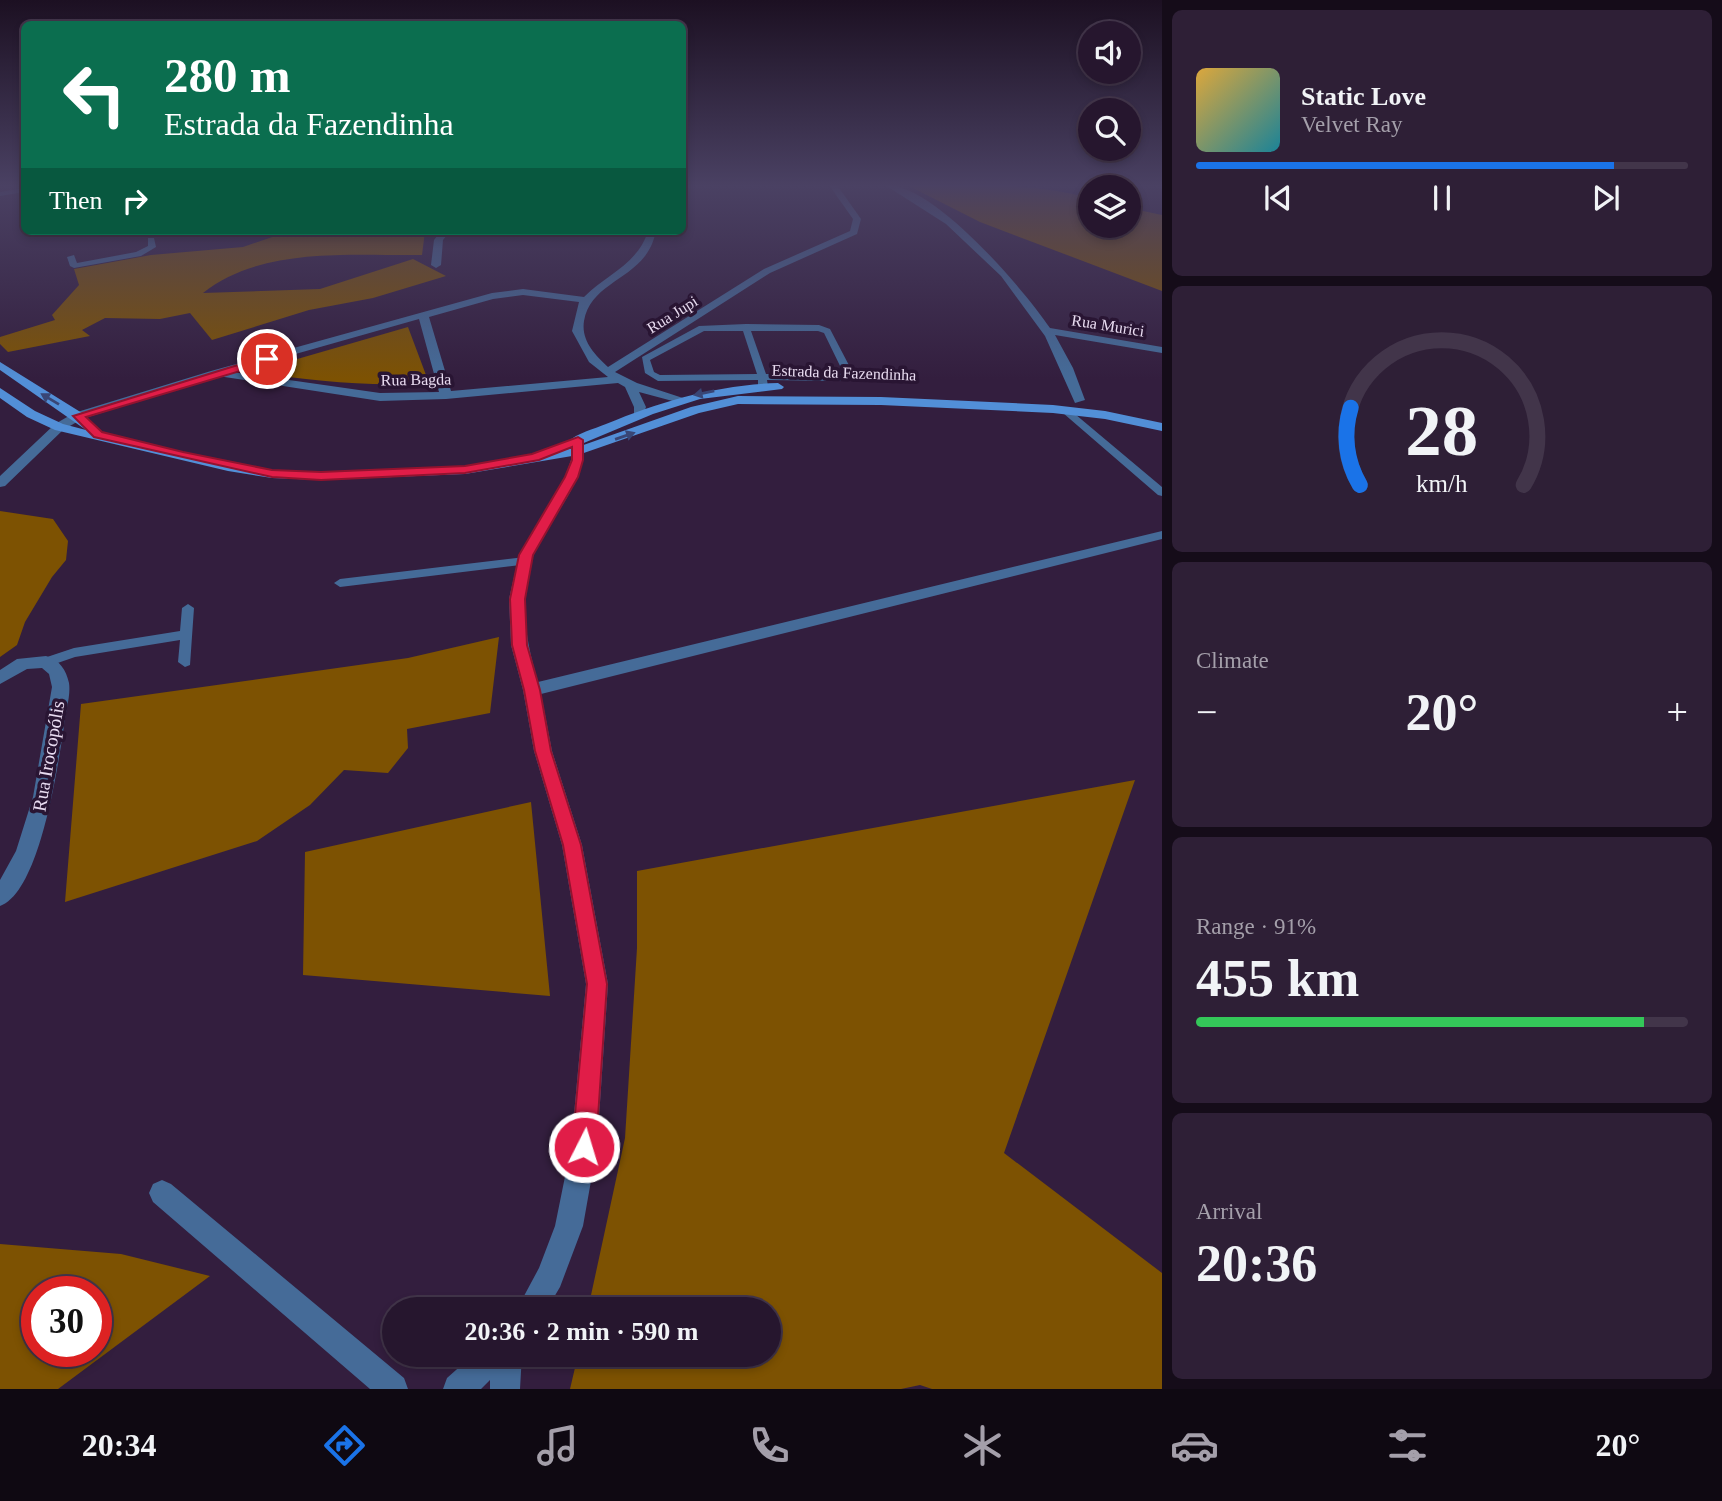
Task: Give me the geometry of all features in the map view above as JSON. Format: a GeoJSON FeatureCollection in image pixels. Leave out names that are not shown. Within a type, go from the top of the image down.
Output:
{"type":"FeatureCollection","features":[{"type":"Feature","properties":{"kind":"main road","name":"Estrada da Fazendinha"},"geometry":{"type":"LineString","coordinates":[[0,365],[78,416],[98,434]]}},
{"type":"Feature","properties":{"kind":"main road","name":"Estrada da Fazendinha"},"geometry":{"type":"LineString","coordinates":[[578,445],[638,415],[680,399],[762,382],[1079,400],[1162,417]]}},
{"type":"Feature","properties":{"kind":"main road","name":"Estrada da Fazendinha"},"geometry":{"type":"LineString","coordinates":[[0,392],[31,414],[59,427],[98,434],[228,467],[284,474],[431,473],[535,457],[738,400],[881,401],[1066,411],[1162,427]]}},
{"type":"Feature","properties":{"kind":"street"},"geometry":{"type":"LineString","coordinates":[[436,265],[438,250]]}},
{"type":"Feature","properties":{"kind":"street"},"geometry":{"type":"LineString","coordinates":[[644,250],[631,266],[585,300],[577,331],[591,358],[613,376],[631,387],[680,399]]}},
{"type":"Feature","properties":{"kind":"street","name":"Rua Jupi"},"geometry":{"type":"LineString","coordinates":[[613,376],[767,271],[814,250]]}},
{"type":"Feature","properties":{"kind":"street"},"geometry":{"type":"LineString","coordinates":[[979,250],[1048,331],[1073,379],[1079,400]]}},
{"type":"Feature","properties":{"kind":"street"},"geometry":{"type":"LineString","coordinates":[[0,483],[59,427],[78,416],[215,373],[511,293],[585,300]]}},
{"type":"Feature","properties":{"kind":"street"},"geometry":{"type":"LineString","coordinates":[[424,317],[446,395]]}},
{"type":"Feature","properties":{"kind":"street","name":"Rua Murici"},"geometry":{"type":"LineString","coordinates":[[1048,331],[1162,350]]}},
{"type":"Feature","properties":{"kind":"street","name":"Rua Bagda"},"geometry":{"type":"LineString","coordinates":[[215,373],[380,397],[446,395],[613,376]]}},
{"type":"Feature","properties":{"kind":"street"},"geometry":{"type":"LineString","coordinates":[[631,387],[640,407],[638,415]]}},
{"type":"Feature","properties":{"kind":"street"},"geometry":{"type":"LineString","coordinates":[[538,1297],[550,1278],[569,1226],[584,1147],[597,984],[572,845],[543,751],[532,690],[519,645],[517,599],[525,561],[572,477],[578,445]]}},
{"type":"Feature","properties":{"kind":"street"},"geometry":{"type":"LineString","coordinates":[[532,690],[1162,535]]}},
{"type":"Feature","properties":{"kind":"street"},"geometry":{"type":"LineString","coordinates":[[0,678],[23,663],[46,662]]}},
{"type":"Feature","properties":{"kind":"street","name":"Rua Irocopólis"},"geometry":{"type":"LineString","coordinates":[[0,897],[16,878],[34,835],[61,687],[57,671],[46,662]]}},
{"type":"Feature","properties":{"kind":"street"},"geometry":{"type":"LineString","coordinates":[[162,1193],[394,1389]]}},
{"type":"Feature","properties":{"kind":"street"},"geometry":{"type":"LineString","coordinates":[[458,1389],[483,1367]]}},
{"type":"Feature","properties":{"kind":"street"},"geometry":{"type":"LineString","coordinates":[[505,1389],[506,1367]]}},
{"type":"Feature","properties":{"kind":"lane"},"geometry":{"type":"LineString","coordinates":[[71,257],[74,266],[138,254],[146,250]]}},
{"type":"Feature","properties":{"kind":"lane"},"geometry":{"type":"LineString","coordinates":[[746,327],[762,382]]}},
{"type":"Feature","properties":{"kind":"lane"},"geometry":{"type":"LineString","coordinates":[[746,327],[827,331],[848,373],[840,378],[762,382],[658,378],[650,373],[645,359],[696,330],[746,327]]}},
{"type":"Feature","properties":{"kind":"lane"},"geometry":{"type":"LineString","coordinates":[[1066,411],[1162,493]]}},
{"type":"Feature","properties":{"kind":"lane"},"geometry":{"type":"LineString","coordinates":[[340,583],[525,561]]}},
{"type":"Feature","properties":{"kind":"lane"},"geometry":{"type":"LineString","coordinates":[[185,662],[188,608]]}},
{"type":"Feature","properties":{"kind":"lane"},"geometry":{"type":"LineString","coordinates":[[46,662],[74,653],[187,634]]}},
{"type":"Feature","properties":{"kind":"shaded area"},"geometry":{"type":"Polygon","coordinates":[[[211,250],[423,250],[422,255],[337,255],[280,261],[252,267],[226,278],[203,293],[320,289],[413,259],[446,276],[373,298],[309,310],[212,340],[190,313],[160,319],[105,318],[82,330],[90,336],[8,352],[0,344],[0,337],[55,320],[52,315],[79,285],[74,269],[151,255],[211,250]]]}},
{"type":"Feature","properties":{"kind":"shaded area"},"geometry":{"type":"Polygon","coordinates":[[[1053,250],[1162,250],[1162,291],[1053,250]]]}},
{"type":"Feature","properties":{"kind":"shaded area"},"geometry":{"type":"Polygon","coordinates":[[[408,327],[429,383],[340,382],[252,372],[408,327]]]}},
{"type":"Feature","properties":{"kind":"shaded area"},"geometry":{"type":"Polygon","coordinates":[[[0,511],[53,519],[68,541],[66,560],[52,577],[25,622],[17,645],[0,657],[0,511]]]}},
{"type":"Feature","properties":{"kind":"shaded area"},"geometry":{"type":"Polygon","coordinates":[[[499,637],[490,713],[407,729],[408,748],[388,773],[344,770],[310,805],[257,841],[65,902],[81,704],[408,658],[499,637]]]}},
{"type":"Feature","properties":{"kind":"shaded area"},"geometry":{"type":"Polygon","coordinates":[[[1135,780],[1004,1153],[1162,1273],[1162,1389],[932,1389],[920,1385],[901,1389],[570,1389],[575,1367],[781,1367],[781,1297],[591,1297],[625,1138],[637,948],[637,871],[1135,780]]]}},
{"type":"Feature","properties":{"kind":"shaded area"},"geometry":{"type":"Polygon","coordinates":[[[531,802],[550,996],[303,975],[305,852],[531,802]]]}},
{"type":"Feature","properties":{"kind":"shaded area"},"geometry":{"type":"Polygon","coordinates":[[[0,1244],[121,1254],[210,1276],[112,1349],[112,1276],[21,1276],[21,1367],[88,1367],[58,1389],[0,1389],[0,1244]]]}},
{"type":"Feature","properties":{"kind":"route"},"geometry":{"type":"LineString","coordinates":[[267,359],[78,416],[98,434],[228,467],[272,474],[321,476],[465,470],[535,457],[578,440],[578,460],[572,477],[526,555],[517,599],[519,645],[532,690],[543,751],[572,845],[597,984],[584,1147]]}}]}
